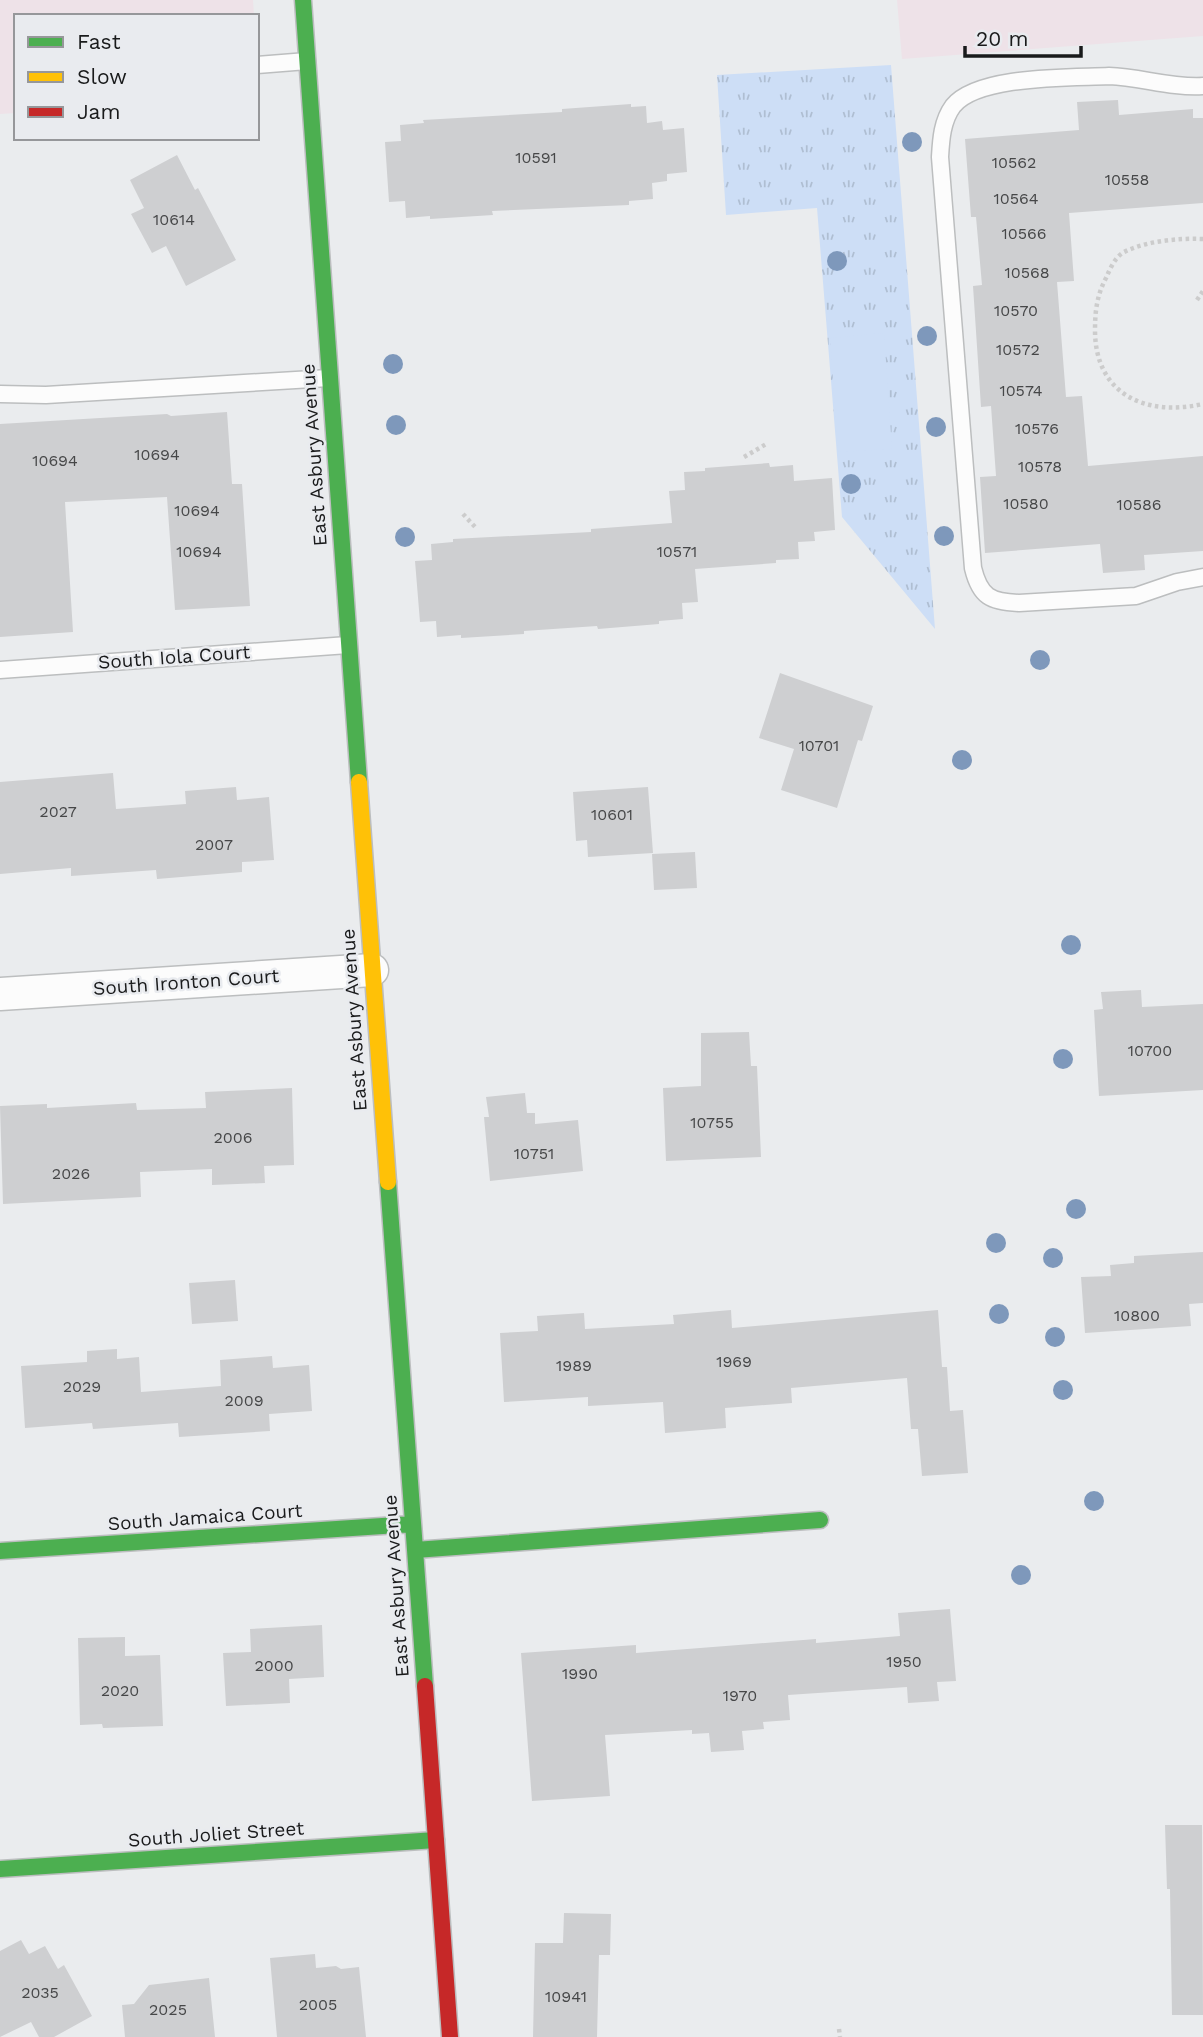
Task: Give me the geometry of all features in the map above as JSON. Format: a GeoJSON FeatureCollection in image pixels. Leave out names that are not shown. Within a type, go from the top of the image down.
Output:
{"type":"FeatureCollection","features":[{"type":"Feature","properties":{"kind":"street","name":"East Asbury Avenue"},"geometry":{"type":"LineString","coordinates":[[303,0],[450,2037]]}},
{"type":"Feature","properties":{"kind":"street","name":"South Ironton Court"},"geometry":{"type":"LineString","coordinates":[[0,994],[372,970]]}},
{"type":"Feature","properties":{"kind":"street"},"geometry":{"type":"LineString","coordinates":[[415,1550],[820,1520]]}},
{"type":"Feature","properties":{"kind":"street","name":"South Jamaica Court"},"geometry":{"type":"LineString","coordinates":[[0,1551],[413,1524]]}},
{"type":"Feature","properties":{"kind":"street","name":"South Joliet Street"},"geometry":{"type":"LineString","coordinates":[[0,1869],[436,1840]]}},
{"type":"Feature","properties":{"kind":"lane"},"geometry":{"type":"LineString","coordinates":[[259,65],[307,61]]}},
{"type":"Feature","properties":{"kind":"lane"},"geometry":{"type":"LineString","coordinates":[[1203,86],[1169,86],[1124,76],[1109,76],[1011,82],[988,87],[967,94],[954,105],[946,119],[941,137],[940,158],[972,554],[977,584],[985,595],[1000,602],[1019,603],[1136,596],[1203,576]]}},
{"type":"Feature","properties":{"kind":"lane"},"geometry":{"type":"LineString","coordinates":[[0,394],[46,395],[329,378]]}},
{"type":"Feature","properties":{"kind":"lane","name":"South Iola Court"},"geometry":{"type":"LineString","coordinates":[[0,670],[348,645]]}},
{"type":"Feature","properties":{"kind":"path"},"geometry":{"type":"LineString","coordinates":[[1203,239],[1162,241],[1123,253],[1114,261],[1097,295],[1095,322],[1095,350],[1104,374],[1122,395],[1170,408],[1203,404]]}},
{"type":"Feature","properties":{"kind":"path"},"geometry":{"type":"LineString","coordinates":[[1198,299],[1203,291]]}},
{"type":"Feature","properties":{"kind":"path"},"geometry":{"type":"LineString","coordinates":[[744,457],[768,443]]}},
{"type":"Feature","properties":{"kind":"path"},"geometry":{"type":"LineString","coordinates":[[463,514],[476,528]]}},
{"type":"Feature","properties":{"kind":"path"},"geometry":{"type":"LineString","coordinates":[[839,2029],[840,2037]]}},
{"type":"Feature","properties":{"kind":"shaded area"},"geometry":{"type":"Polygon","coordinates":[[[0,0],[253,0],[254,14],[14,14],[14,113],[0,114],[0,0]]]}},
{"type":"Feature","properties":{"kind":"shaded area"},"geometry":{"type":"Polygon","coordinates":[[[897,0],[1203,0],[1203,36],[902,59],[897,0]]]}},
{"type":"Feature","properties":{"kind":"green space"},"geometry":{"type":"Polygon","coordinates":[[[891,65],[935,629],[842,517],[817,208],[726,215],[717,75],[891,65]]]}},
{"type":"Feature","properties":{"kind":"green space"},"geometry":{"type":"Polygon","coordinates":[[[884,333],[892,449],[838,452],[830,338],[884,333]]]}},
{"type":"Feature","properties":{"kind":"building"},"geometry":{"type":"Polygon","coordinates":[[[1118,100],[1119,115],[1193,109],[1193,118],[1203,118],[1203,203],[1069,213],[1074,281],[1057,282],[1066,397],[1082,396],[1088,466],[1203,456],[1203,551],[1144,555],[1145,570],[1103,573],[1100,544],[985,553],[980,477],[996,476],[991,406],[981,407],[973,286],[982,285],[976,217],[971,217],[965,139],[1079,130],[1077,102],[1118,100]]]}},
{"type":"Feature","properties":{"kind":"building"},"geometry":{"type":"Polygon","coordinates":[[[631,104],[631,107],[646,106],[647,123],[662,121],[663,130],[684,128],[687,172],[667,174],[667,181],[652,183],[653,199],[629,201],[629,205],[492,211],[493,215],[430,219],[430,216],[406,218],[405,201],[389,202],[385,142],[401,141],[400,125],[424,123],[423,120],[562,112],[562,109],[631,104]]]}},
{"type":"Feature","properties":{"kind":"building"},"geometry":{"type":"Polygon","coordinates":[[[177,155],[195,190],[198,188],[236,260],[186,286],[166,246],[152,253],[131,214],[144,208],[130,180],[177,155]]]}},
{"type":"Feature","properties":{"kind":"building"},"geometry":{"type":"Polygon","coordinates":[[[227,412],[232,484],[242,484],[250,606],[175,610],[167,497],[65,502],[73,632],[0,637],[0,424],[227,412]]]}},
{"type":"Feature","properties":{"kind":"building"},"geometry":{"type":"Polygon","coordinates":[[[769,463],[770,467],[793,465],[794,481],[832,478],[835,530],[814,532],[815,541],[798,542],[799,559],[695,569],[698,602],[682,603],[683,619],[659,621],[659,624],[524,631],[524,634],[461,638],[461,635],[437,637],[436,621],[420,622],[415,561],[432,560],[431,544],[453,542],[453,539],[591,532],[591,529],[672,523],[669,491],[685,490],[684,472],[769,463]]]}},
{"type":"Feature","properties":{"kind":"building"},"geometry":{"type":"Polygon","coordinates":[[[780,673],[873,706],[862,741],[858,740],[837,808],[781,790],[794,749],[759,738],[780,673]]]}},
{"type":"Feature","properties":{"kind":"building"},"geometry":{"type":"Polygon","coordinates":[[[113,773],[116,809],[186,804],[185,791],[236,787],[237,800],[269,797],[274,860],[242,862],[242,872],[157,879],[156,870],[71,876],[71,868],[0,874],[0,782],[113,773]]]}},
{"type":"Feature","properties":{"kind":"building"},"geometry":{"type":"Polygon","coordinates":[[[648,787],[653,853],[588,857],[587,840],[576,841],[573,792],[648,787]]]}},
{"type":"Feature","properties":{"kind":"building"},"geometry":{"type":"Polygon","coordinates":[[[695,852],[697,888],[654,890],[652,854],[695,852]]]}},
{"type":"Feature","properties":{"kind":"building"},"geometry":{"type":"Polygon","coordinates":[[[1141,990],[1142,1007],[1203,1004],[1203,1090],[1099,1096],[1094,1010],[1103,1009],[1101,992],[1141,990]]]}},
{"type":"Feature","properties":{"kind":"building"},"geometry":{"type":"Polygon","coordinates":[[[749,1032],[751,1066],[757,1066],[761,1157],[666,1161],[663,1088],[701,1086],[701,1033],[749,1032]]]}},
{"type":"Feature","properties":{"kind":"building"},"geometry":{"type":"Polygon","coordinates":[[[292,1088],[294,1165],[264,1166],[265,1183],[212,1185],[212,1169],[140,1172],[141,1197],[3,1204],[0,1106],[47,1104],[47,1108],[136,1103],[137,1110],[206,1108],[205,1092],[292,1088]]]}},
{"type":"Feature","properties":{"kind":"building"},"geometry":{"type":"Polygon","coordinates":[[[525,1093],[527,1113],[535,1113],[535,1124],[578,1120],[583,1171],[490,1181],[484,1117],[489,1117],[486,1097],[525,1093]]]}},
{"type":"Feature","properties":{"kind":"building"},"geometry":{"type":"Polygon","coordinates":[[[1203,1252],[1203,1303],[1189,1304],[1191,1326],[1085,1333],[1081,1277],[1111,1276],[1110,1265],[1134,1263],[1134,1256],[1203,1252]]]}},
{"type":"Feature","properties":{"kind":"building"},"geometry":{"type":"Polygon","coordinates":[[[235,1280],[238,1321],[192,1324],[189,1283],[235,1280]]]}},
{"type":"Feature","properties":{"kind":"building"},"geometry":{"type":"Polygon","coordinates":[[[731,1310],[732,1328],[938,1310],[942,1367],[947,1367],[950,1411],[963,1410],[968,1473],[922,1476],[918,1429],[911,1429],[907,1378],[791,1388],[792,1403],[725,1408],[726,1428],[665,1433],[663,1402],[588,1406],[588,1397],[504,1402],[500,1333],[538,1331],[537,1316],[584,1313],[585,1329],[674,1324],[673,1315],[731,1310]]]}},
{"type":"Feature","properties":{"kind":"building"},"geometry":{"type":"Polygon","coordinates":[[[117,1349],[117,1359],[139,1357],[141,1392],[221,1386],[220,1360],[272,1356],[273,1368],[309,1365],[312,1411],[269,1414],[270,1431],[179,1437],[178,1423],[93,1429],[92,1423],[25,1428],[21,1366],[87,1362],[87,1351],[117,1349]]]}},
{"type":"Feature","properties":{"kind":"building"},"geometry":{"type":"Polygon","coordinates":[[[950,1609],[956,1681],[937,1682],[939,1701],[908,1703],[907,1687],[788,1695],[790,1720],[763,1722],[764,1729],[742,1731],[744,1750],[711,1752],[709,1733],[692,1734],[692,1730],[605,1735],[610,1796],[532,1801],[521,1653],[636,1645],[636,1653],[816,1639],[816,1643],[900,1636],[898,1613],[950,1609]]]}},
{"type":"Feature","properties":{"kind":"building"},"geometry":{"type":"Polygon","coordinates":[[[322,1625],[324,1677],[289,1679],[290,1703],[226,1706],[223,1653],[251,1652],[250,1629],[322,1625]]]}},
{"type":"Feature","properties":{"kind":"building"},"geometry":{"type":"Polygon","coordinates":[[[125,1637],[125,1656],[160,1655],[163,1726],[103,1728],[102,1724],[80,1725],[78,1638],[125,1637]]]}},
{"type":"Feature","properties":{"kind":"building"},"geometry":{"type":"Polygon","coordinates":[[[1165,1825],[1202,1825],[1203,2015],[1172,2015],[1170,1889],[1167,1889],[1165,1825]]]}},
{"type":"Feature","properties":{"kind":"building"},"geometry":{"type":"Polygon","coordinates":[[[564,1913],[611,1914],[610,1955],[599,1955],[597,2037],[533,2037],[535,1943],[563,1943],[564,1913]]]}},
{"type":"Feature","properties":{"kind":"building"},"geometry":{"type":"Polygon","coordinates":[[[21,1940],[29,1954],[45,1946],[58,1969],[64,1965],[92,2016],[54,2037],[39,2037],[31,2022],[0,2037],[0,1951],[21,1940]]]}},
{"type":"Feature","properties":{"kind":"building"},"geometry":{"type":"Polygon","coordinates":[[[315,1954],[316,1968],[359,1967],[366,2037],[277,2037],[270,1958],[315,1954]]]}},
{"type":"Feature","properties":{"kind":"building"},"geometry":{"type":"Polygon","coordinates":[[[209,1978],[215,2037],[125,2037],[122,2005],[134,2004],[149,1985],[209,1978]]]}},
{"type":"Feature","properties":{"kind":"traffic: fast"},"geometry":{"type":"LineString","coordinates":[[303,0],[359,782]]}},
{"type":"Feature","properties":{"kind":"traffic: fast"},"geometry":{"type":"LineString","coordinates":[[388,1182],[425,1686]]}},
{"type":"Feature","properties":{"kind":"traffic: fast"},"geometry":{"type":"LineString","coordinates":[[415,1550],[820,1520]]}},
{"type":"Feature","properties":{"kind":"traffic: fast"},"geometry":{"type":"LineString","coordinates":[[0,1551],[413,1524]]}},
{"type":"Feature","properties":{"kind":"traffic: fast"},"geometry":{"type":"LineString","coordinates":[[0,1869],[436,1840]]}},
{"type":"Feature","properties":{"kind":"traffic: slow"},"geometry":{"type":"LineString","coordinates":[[359,782],[388,1182]]}},
{"type":"Feature","properties":{"kind":"traffic: jam"},"geometry":{"type":"LineString","coordinates":[[425,1686],[450,2037]]}}]}
